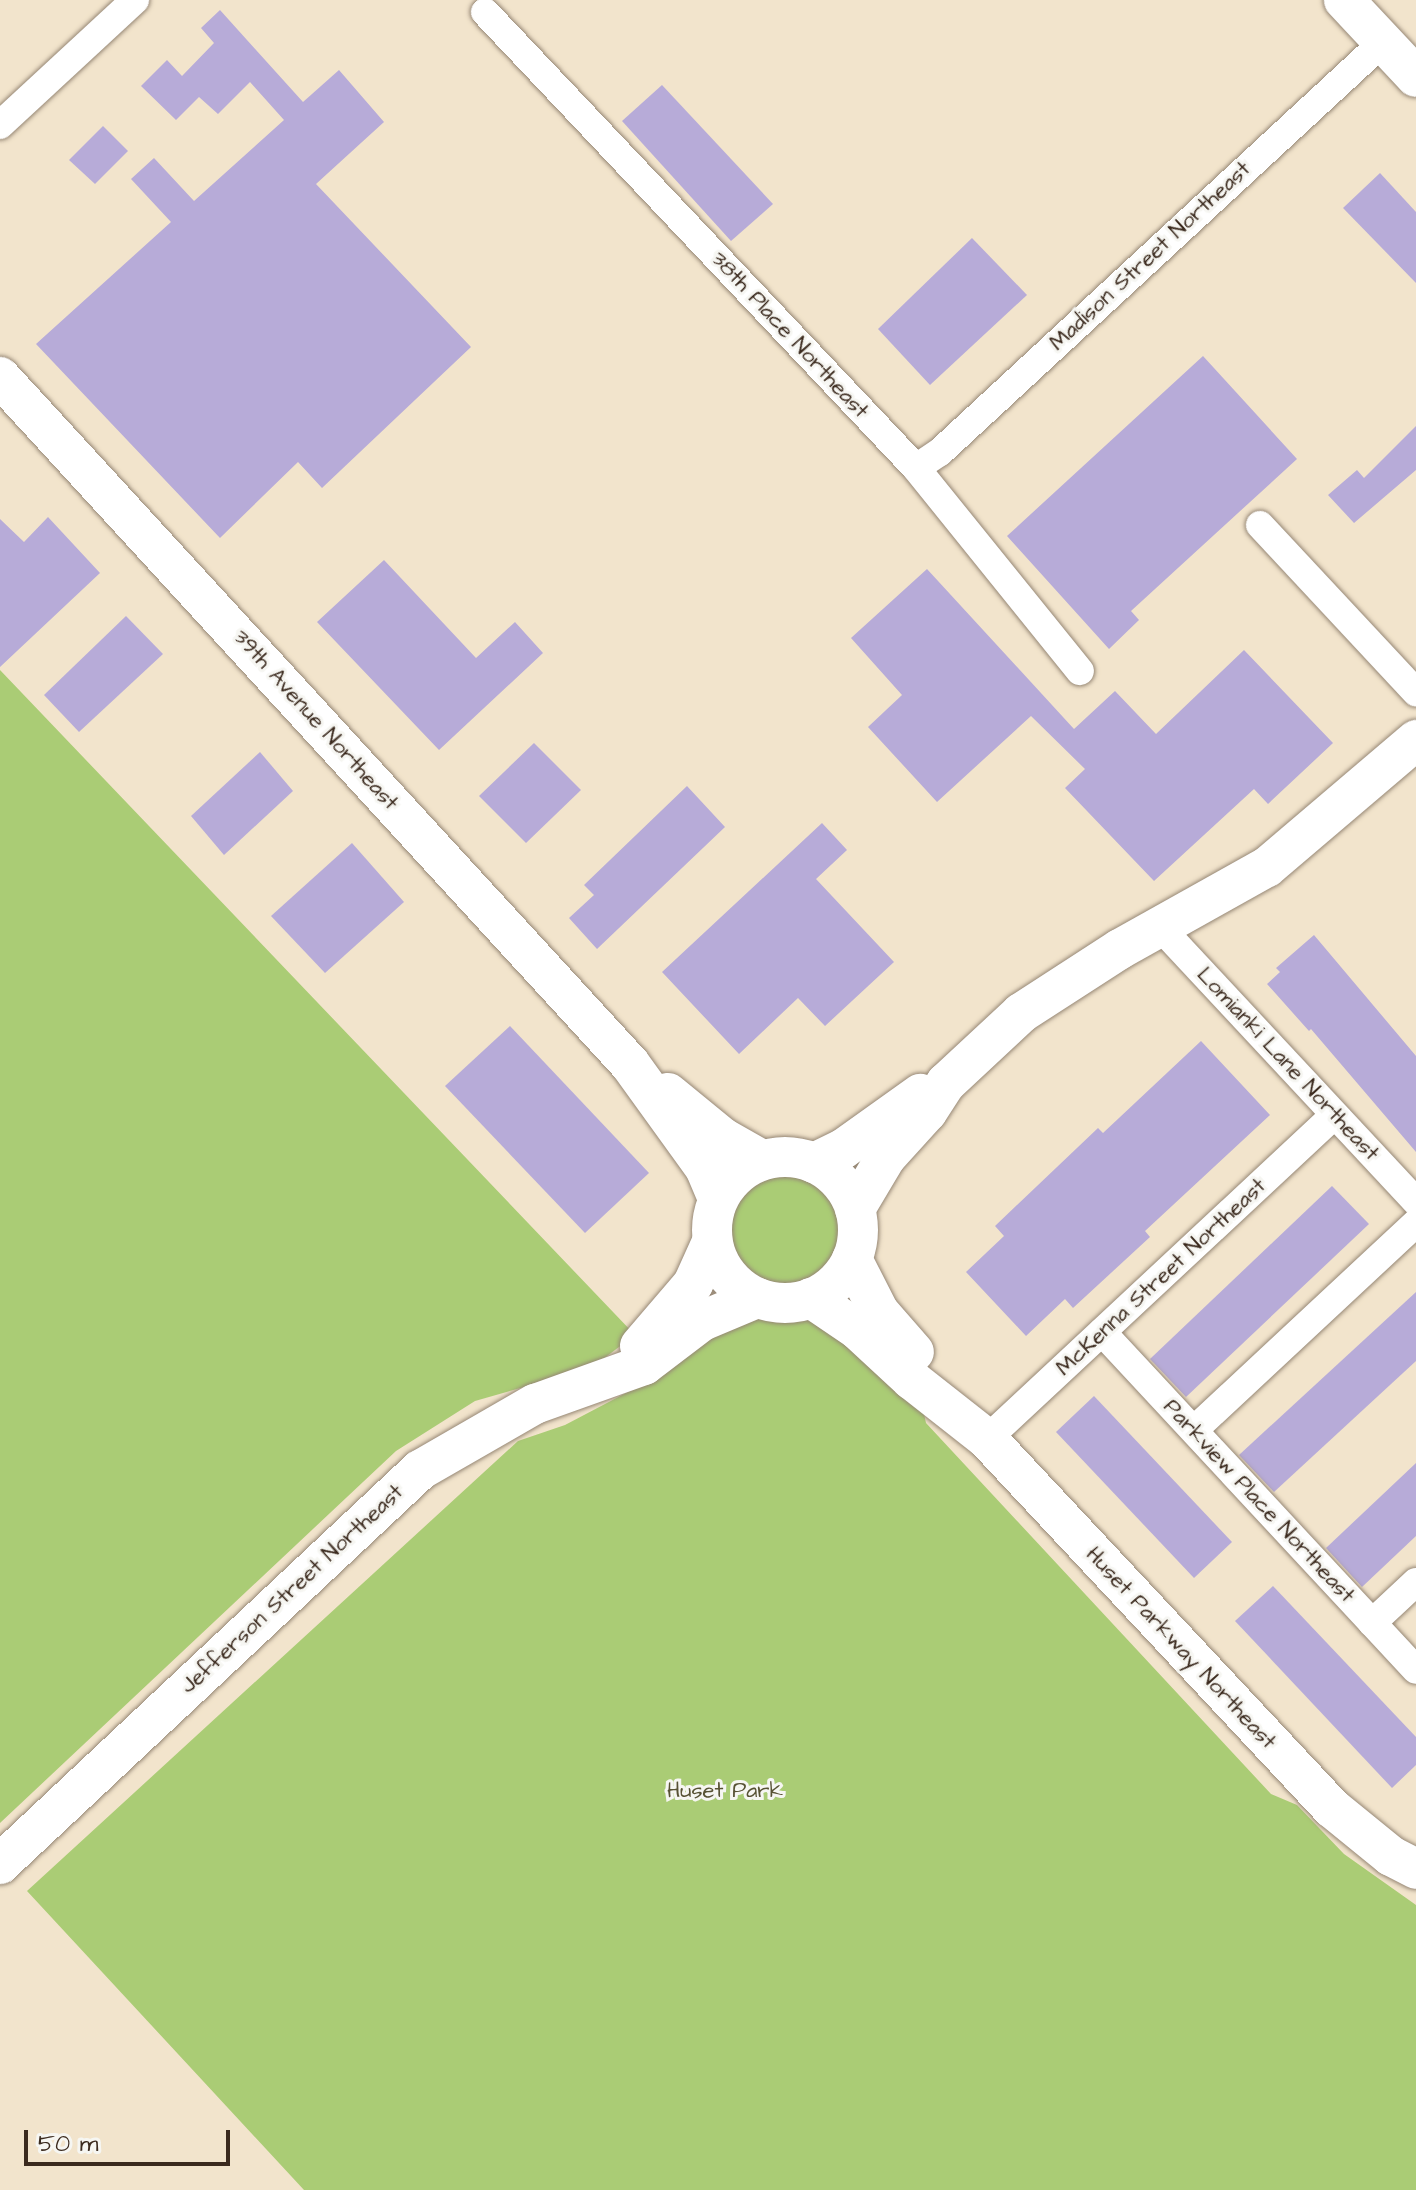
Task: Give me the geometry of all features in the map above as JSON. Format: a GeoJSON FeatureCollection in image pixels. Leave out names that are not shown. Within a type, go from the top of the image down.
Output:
{"type":"FeatureCollection","features":[{"type":"Feature","properties":{"kind":"street"},"geometry":{"type":"LineString","coordinates":[[0,125],[135,0]]}},
{"type":"Feature","properties":{"kind":"street"},"geometry":{"type":"LineString","coordinates":[[1344,0],[1416,77]]}},
{"type":"Feature","properties":{"kind":"street","name":"38th Place Northeast"},"geometry":{"type":"LineString","coordinates":[[485,12],[916,468],[1080,671]]}},
{"type":"Feature","properties":{"kind":"street","name":"Madison Street Northeast"},"geometry":{"type":"LineString","coordinates":[[916,468],[940,452],[1383,42]]}},
{"type":"Feature","properties":{"kind":"street","name":"39th Avenue Northeast"},"geometry":{"type":"LineString","coordinates":[[0,377],[630,1064],[705,1168],[718,1198]]}},
{"type":"Feature","properties":{"kind":"street"},"geometry":{"type":"LineString","coordinates":[[1260,525],[1416,692]]}},
{"type":"Feature","properties":{"kind":"street"},"geometry":{"type":"LineString","coordinates":[[855,1209],[886,1157],[927,1112],[946,1083],[1021,1013],[1160,927],[1267,867],[1416,740]]}},
{"type":"Feature","properties":{"kind":"street","name":"Lomianki Lane Northeast"},"geometry":{"type":"LineString","coordinates":[[1160,927],[1416,1202]]}},
{"type":"Feature","properties":{"kind":"street","name":"39th Avenue Northeast"},"geometry":{"type":"LineString","coordinates":[[630,1064],[723,1138],[762,1160]]}},
{"type":"Feature","properties":{"kind":"street"},"geometry":{"type":"LineString","coordinates":[[814,1163],[866,1134],[912,1098],[946,1083]]}},
{"type":"Feature","properties":{"kind":"street","name":"McKenna Street Northeast"},"geometry":{"type":"LineString","coordinates":[[972,1427],[1102,1332],[1335,1115]]}},
{"type":"Feature","properties":{"kind":"street"},"geometry":{"type":"LineString","coordinates":[[780,1156],[814,1163],[844,1187],[855,1209],[857,1240],[852,1259],[828,1289],[811,1298],[775,1303],[757,1298],[736,1285],[720,1266],[712,1242],[712,1220],[718,1198],[737,1175],[762,1160],[780,1156]]}},
{"type":"Feature","properties":{"kind":"street"},"geometry":{"type":"LineString","coordinates":[[1194,1430],[1416,1223]]}},
{"type":"Feature","properties":{"kind":"street"},"geometry":{"type":"LineString","coordinates":[[622,1371],[693,1284],[712,1242]]}},
{"type":"Feature","properties":{"kind":"street","name":"Huset Parkway Northeast"},"geometry":{"type":"LineString","coordinates":[[852,1259],[879,1312],[927,1367],[972,1427],[1332,1808],[1391,1856],[1416,1869]]}},
{"type":"Feature","properties":{"kind":"street","name":"Jefferson Street Northeast"},"geometry":{"type":"LineString","coordinates":[[0,1864],[420,1470],[535,1404],[644,1365],[664,1353],[702,1321],[757,1298]]}},
{"type":"Feature","properties":{"kind":"street","name":"Huset Parkway Northeast"},"geometry":{"type":"LineString","coordinates":[[811,1298],[858,1330],[912,1380],[972,1427]]}},
{"type":"Feature","properties":{"kind":"street","name":"Parkview Place Northeast"},"geometry":{"type":"LineString","coordinates":[[1102,1332],[1416,1670]]}},
{"type":"Feature","properties":{"kind":"street"},"geometry":{"type":"LineString","coordinates":[[1372,1623],[1416,1582]]}},
{"type":"Feature","properties":{"kind":"green space"},"geometry":{"type":"Polygon","coordinates":[[[0,670],[635,1335],[591,1368],[475,1401],[396,1451],[0,1823],[0,670]]]}},
{"type":"Feature","properties":{"kind":"green space"},"geometry":{"type":"Polygon","coordinates":[[[784,1167],[807,1172],[826,1185],[839,1204],[844,1227],[839,1250],[826,1269],[807,1282],[784,1287],[761,1282],[742,1269],[729,1250],[724,1227],[729,1204],[742,1185],[761,1172],[784,1167]]]}},
{"type":"Feature","properties":{"kind":"green space","name":"Huset Park"},"geometry":{"type":"Polygon","coordinates":[[[761,1308],[800,1317],[840,1334],[922,1405],[926,1423],[1271,1794],[1297,1805],[1344,1854],[1416,1905],[1416,2190],[304,2190],[27,1891],[518,1441],[565,1425],[645,1383],[715,1326],[761,1308]]]}},
{"type":"Feature","properties":{"kind":"building"},"geometry":{"type":"Polygon","coordinates":[[[220,10],[303,102],[339,70],[384,122],[316,184],[471,347],[322,488],[298,462],[220,538],[36,344],[171,222],[131,179],[154,158],[194,201],[284,120],[250,82],[218,114],[199,97],[176,120],[141,86],[167,60],[182,76],[214,43],[201,28],[220,10]]]}},
{"type":"Feature","properties":{"kind":"building"},"geometry":{"type":"Polygon","coordinates":[[[662,85],[773,204],[731,241],[622,121],[662,85]]]}},
{"type":"Feature","properties":{"kind":"building"},"geometry":{"type":"Polygon","coordinates":[[[103,126],[128,151],[95,184],[69,160],[103,126]]]}},
{"type":"Feature","properties":{"kind":"building"},"geometry":{"type":"Polygon","coordinates":[[[1380,173],[1416,212],[1416,283],[1343,208],[1380,173]]]}},
{"type":"Feature","properties":{"kind":"building"},"geometry":{"type":"Polygon","coordinates":[[[972,238],[1027,295],[930,385],[878,329],[972,238]]]}},
{"type":"Feature","properties":{"kind":"building"},"geometry":{"type":"Polygon","coordinates":[[[1203,356],[1297,459],[1131,611],[1139,620],[1109,649],[1007,536],[1203,356]]]}},
{"type":"Feature","properties":{"kind":"building"},"geometry":{"type":"Polygon","coordinates":[[[1416,426],[1416,470],[1354,523],[1328,495],[1357,470],[1364,478],[1416,426]]]}},
{"type":"Feature","properties":{"kind":"building"},"geometry":{"type":"Polygon","coordinates":[[[48,517],[100,573],[0,667],[0,519],[24,542],[48,517]]]}},
{"type":"Feature","properties":{"kind":"building"},"geometry":{"type":"Polygon","coordinates":[[[384,560],[476,658],[515,622],[543,653],[439,750],[317,622],[384,560]]]}},
{"type":"Feature","properties":{"kind":"building"},"geometry":{"type":"Polygon","coordinates":[[[927,569],[1074,729],[1115,691],[1156,734],[1244,650],[1333,743],[1268,804],[1254,789],[1154,881],[1065,788],[1085,769],[1031,716],[937,802],[868,727],[902,695],[851,638],[927,569]]]}},
{"type":"Feature","properties":{"kind":"building"},"geometry":{"type":"Polygon","coordinates":[[[126,616],[163,654],[79,732],[44,695],[126,616]]]}},
{"type":"Feature","properties":{"kind":"building"},"geometry":{"type":"Polygon","coordinates":[[[534,743],[581,790],[526,843],[479,796],[534,743]]]}},
{"type":"Feature","properties":{"kind":"building"},"geometry":{"type":"Polygon","coordinates":[[[260,752],[293,791],[224,855],[191,816],[260,752]]]}},
{"type":"Feature","properties":{"kind":"building"},"geometry":{"type":"Polygon","coordinates":[[[687,786],[725,827],[597,949],[569,918],[594,895],[584,885],[687,786]]]}},
{"type":"Feature","properties":{"kind":"building"},"geometry":{"type":"Polygon","coordinates":[[[822,823],[847,850],[816,879],[894,962],[825,1026],[798,998],[739,1054],[662,972],[822,823]]]}},
{"type":"Feature","properties":{"kind":"building"},"geometry":{"type":"Polygon","coordinates":[[[352,843],[404,902],[325,973],[271,916],[352,843]]]}},
{"type":"Feature","properties":{"kind":"building"},"geometry":{"type":"Polygon","coordinates":[[[1314,935],[1416,1056],[1416,1152],[1311,1029],[1309,1031],[1267,984],[1280,972],[1276,968],[1314,935]]]}},
{"type":"Feature","properties":{"kind":"building"},"geometry":{"type":"Polygon","coordinates":[[[510,1026],[649,1173],[585,1233],[445,1086],[510,1026]]]}},
{"type":"Feature","properties":{"kind":"building"},"geometry":{"type":"Polygon","coordinates":[[[1201,1041],[1270,1115],[1145,1231],[1150,1237],[1073,1308],[1065,1299],[1026,1336],[966,1272],[1004,1236],[995,1226],[1098,1128],[1103,1133],[1201,1041]]]}},
{"type":"Feature","properties":{"kind":"building"},"geometry":{"type":"Polygon","coordinates":[[[1332,1186],[1369,1224],[1186,1397],[1150,1359],[1332,1186]]]}},
{"type":"Feature","properties":{"kind":"building"},"geometry":{"type":"Polygon","coordinates":[[[1416,1292],[1416,1361],[1274,1492],[1239,1455],[1416,1292]]]}},
{"type":"Feature","properties":{"kind":"building"},"geometry":{"type":"Polygon","coordinates":[[[1094,1396],[1232,1542],[1194,1578],[1056,1432],[1094,1396]]]}},
{"type":"Feature","properties":{"kind":"building"},"geometry":{"type":"Polygon","coordinates":[[[1416,1463],[1416,1536],[1362,1587],[1326,1548],[1416,1463]]]}},
{"type":"Feature","properties":{"kind":"building"},"geometry":{"type":"Polygon","coordinates":[[[1273,1586],[1416,1737],[1416,1765],[1392,1788],[1235,1621],[1273,1586]]]}}]}
